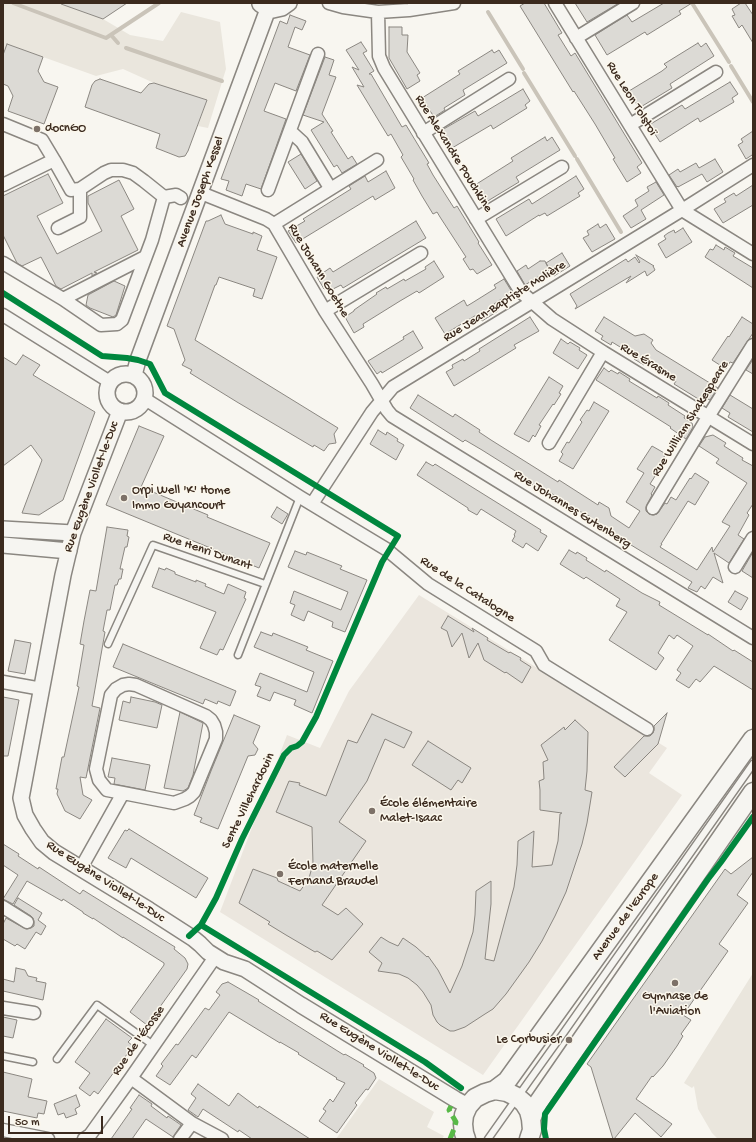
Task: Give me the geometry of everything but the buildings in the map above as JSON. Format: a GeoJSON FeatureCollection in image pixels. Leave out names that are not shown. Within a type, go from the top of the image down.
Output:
{"type":"FeatureCollection","features":[{"type":"Feature","properties":{"kind":"main road","name":"Avenue de l'Europe"},"geometry":{"type":"LineString","coordinates":[[468,1106],[475,1098],[495,1090],[508,1081],[753,739]]}},
{"type":"Feature","properties":{"kind":"main road"},"geometry":{"type":"LineString","coordinates":[[532,1132],[540,1099],[746,809],[753,792]]}},
{"type":"Feature","properties":{"kind":"main road"},"geometry":{"type":"LineString","coordinates":[[495,1090],[507,1092],[517,1097],[524,1103],[529,1111],[532,1132]]}},
{"type":"Feature","properties":{"kind":"main road"},"geometry":{"type":"LineString","coordinates":[[464,1137],[464,1115],[468,1106]]}},
{"type":"Feature","properties":{"kind":"street"},"geometry":{"type":"LineString","coordinates":[[264,6],[277,10],[289,3]]}},
{"type":"Feature","properties":{"kind":"street"},"geometry":{"type":"LineString","coordinates":[[328,3],[343,7],[378,12],[410,10],[454,3]]}},
{"type":"Feature","properties":{"kind":"street","name":"Rue Leon Tolstoï"},"geometry":{"type":"LineString","coordinates":[[555,3],[682,210]]}},
{"type":"Feature","properties":{"kind":"street"},"geometry":{"type":"LineString","coordinates":[[576,38],[633,3]]}},
{"type":"Feature","properties":{"kind":"street","name":"Avenue Joseph Kessel"},"geometry":{"type":"LineString","coordinates":[[134,375],[138,360],[199,198],[264,6]]}},
{"type":"Feature","properties":{"kind":"street","name":"Rue Alexandre Pouchkine"},"geometry":{"type":"LineString","coordinates":[[378,12],[379,56],[384,68],[521,292],[531,302]]}},
{"type":"Feature","properties":{"kind":"street"},"geometry":{"type":"LineString","coordinates":[[268,190],[318,54]]}},
{"type":"Feature","properties":{"kind":"street"},"geometry":{"type":"LineString","coordinates":[[630,126],[716,72]]}},
{"type":"Feature","properties":{"kind":"street"},"geometry":{"type":"LineString","coordinates":[[423,133],[510,79]]}},
{"type":"Feature","properties":{"kind":"street"},"geometry":{"type":"LineString","coordinates":[[3,124],[42,140],[71,190],[80,189],[111,170],[123,170],[133,173],[164,196],[176,195],[182,198]]}},
{"type":"Feature","properties":{"kind":"street"},"geometry":{"type":"LineString","coordinates":[[290,131],[302,142],[330,188]]}},
{"type":"Feature","properties":{"kind":"street"},"geometry":{"type":"LineString","coordinates":[[3,185],[54,160]]}},
{"type":"Feature","properties":{"kind":"street"},"geometry":{"type":"LineString","coordinates":[[274,224],[377,160]]}},
{"type":"Feature","properties":{"kind":"street","name":"Rue Jean-Baptiste Molière"},"geometry":{"type":"LineString","coordinates":[[312,504],[372,412],[392,387],[753,165]]}},
{"type":"Feature","properties":{"kind":"street"},"geometry":{"type":"LineString","coordinates":[[476,220],[562,167]]}},
{"type":"Feature","properties":{"kind":"street"},"geometry":{"type":"LineString","coordinates":[[58,228],[80,217],[80,189]]}},
{"type":"Feature","properties":{"kind":"street"},"geometry":{"type":"LineString","coordinates":[[3,263],[64,299],[101,325],[117,324],[122,320],[152,240],[164,196]]}},
{"type":"Feature","properties":{"kind":"street","name":"Rue Johann Goethe"},"geometry":{"type":"LineString","coordinates":[[199,198],[266,219],[274,224],[325,311],[382,400]]}},
{"type":"Feature","properties":{"kind":"street"},"geometry":{"type":"LineString","coordinates":[[682,210],[753,254]]}},
{"type":"Feature","properties":{"kind":"street"},"geometry":{"type":"LineString","coordinates":[[325,311],[421,252]]}},
{"type":"Feature","properties":{"kind":"street"},"geometry":{"type":"LineString","coordinates":[[64,299],[145,257]]}},
{"type":"Feature","properties":{"kind":"street","name":"Rue Érasme"},"geometry":{"type":"LineString","coordinates":[[531,302],[552,319],[603,352],[753,444]]}},
{"type":"Feature","properties":{"kind":"street"},"geometry":{"type":"LineString","coordinates":[[3,315],[110,382]]}},
{"type":"Feature","properties":{"kind":"street","name":"Rue William Shakespeare"},"geometry":{"type":"LineString","coordinates":[[653,508],[708,416],[753,345]]}},
{"type":"Feature","properties":{"kind":"street"},"geometry":{"type":"LineString","coordinates":[[549,443],[603,352]]}},
{"type":"Feature","properties":{"kind":"street"},"geometry":{"type":"LineString","coordinates":[[118,375],[134,375],[143,382],[146,394],[145,400],[142,405],[132,412],[120,411],[111,404],[108,399],[107,393],[110,382],[118,375]]}},
{"type":"Feature","properties":{"kind":"street","name":"Rue de la Catalogne"},"geometry":{"type":"LineString","coordinates":[[145,400],[386,549],[428,584],[536,651],[544,666],[647,729]]}},
{"type":"Feature","properties":{"kind":"street","name":"Rue Johannes Gutenberg"},"geometry":{"type":"LineString","coordinates":[[382,400],[392,416],[753,638]]}},
{"type":"Feature","properties":{"kind":"street","name":"Rue Eugène Viollet-le-Duc"},"geometry":{"type":"LineString","coordinates":[[120,411],[73,533],[63,575],[21,798],[25,815],[42,842],[54,852],[194,939],[215,957],[224,962],[245,969],[468,1106]]}},
{"type":"Feature","properties":{"kind":"street"},"geometry":{"type":"LineString","coordinates":[[3,528],[73,533]]}},
{"type":"Feature","properties":{"kind":"street"},"geometry":{"type":"LineString","coordinates":[[735,567],[753,538]]}},
{"type":"Feature","properties":{"kind":"street"},"geometry":{"type":"LineString","coordinates":[[3,545],[69,550]]}},
{"type":"Feature","properties":{"kind":"street"},"geometry":{"type":"LineString","coordinates":[[3,682],[42,689]]}},
{"type":"Feature","properties":{"kind":"street"},"geometry":{"type":"LineString","coordinates":[[123,685],[136,685],[206,716],[211,720],[216,732],[216,740],[194,792],[190,796],[180,802],[174,803],[123,794],[108,790],[99,780],[96,769],[111,695],[116,689],[123,685]]}},
{"type":"Feature","properties":{"kind":"street"},"geometry":{"type":"LineString","coordinates":[[81,868],[123,794]]}},
{"type":"Feature","properties":{"kind":"street"},"geometry":{"type":"LineString","coordinates":[[3,907],[27,922]]}},
{"type":"Feature","properties":{"kind":"street","name":"Rue de l'Écosse"},"geometry":{"type":"LineString","coordinates":[[84,1139],[95,1128],[131,1078],[215,957]]}},
{"type":"Feature","properties":{"kind":"street"},"geometry":{"type":"LineString","coordinates":[[3,1008],[34,1013]]}},
{"type":"Feature","properties":{"kind":"street"},"geometry":{"type":"LineString","coordinates":[[131,1078],[192,1123],[222,1139]]}},
{"type":"Feature","properties":{"kind":"street"},"geometry":{"type":"LineString","coordinates":[[180,1139],[192,1123]]}},
{"type":"Feature","properties":{"kind":"street"},"geometry":{"type":"LineString","coordinates":[[3,1130],[48,1139]]}},
{"type":"Feature","properties":{"kind":"lane"},"geometry":{"type":"LineString","coordinates":[[182,198],[189,201],[199,198]]}},
{"type":"Feature","properties":{"kind":"lane","name":"Rue Henri Dunant"},"geometry":{"type":"LineString","coordinates":[[238,655],[300,497]]}},
{"type":"Feature","properties":{"kind":"lane","name":"Rue Henri Dunant"},"geometry":{"type":"LineString","coordinates":[[108,644],[152,545],[266,584]]}},
{"type":"Feature","properties":{"kind":"lane"},"geometry":{"type":"LineString","coordinates":[[488,1139],[753,764]]}},
{"type":"Feature","properties":{"kind":"lane"},"geometry":{"type":"LineString","coordinates":[[57,1059],[97,1005],[153,1045]]}},
{"type":"Feature","properties":{"kind":"lane"},"geometry":{"type":"LineString","coordinates":[[3,1056],[33,1062]]}},
{"type":"Feature","properties":{"kind":"shaded area"},"geometry":{"type":"Polygon","coordinates":[[[3,3],[58,3],[103,19],[130,35],[163,41],[181,12],[220,22],[226,69],[208,128],[198,126],[207,100],[154,83],[123,69],[96,76],[7,44],[3,55],[3,3]]]}},
{"type":"Feature","properties":{"kind":"shaded area"},"geometry":{"type":"Polygon","coordinates":[[[419,595],[667,748],[649,773],[682,795],[483,1075],[220,912],[287,735],[320,748],[349,691],[419,595]]]}},
{"type":"Feature","properties":{"kind":"shaded area"},"geometry":{"type":"Polygon","coordinates":[[[753,973],[753,1139],[718,1139],[712,1133],[698,1109],[694,1086],[692,1088],[684,1083],[753,973]]]}},
{"type":"Feature","properties":{"kind":"shaded area"},"geometry":{"type":"Polygon","coordinates":[[[379,1079],[434,1112],[427,1127],[444,1136],[442,1139],[336,1139],[379,1079]]]}},
{"type":"Feature","properties":{"kind":"waterway"},"geometry":{"type":"LineString","coordinates":[[13,3],[106,38],[159,3]]}},
{"type":"Feature","properties":{"kind":"waterway"},"geometry":{"type":"LineString","coordinates":[[692,3],[729,62]]}},
{"type":"Feature","properties":{"kind":"waterway"},"geometry":{"type":"LineString","coordinates":[[488,12],[523,69]]}},
{"type":"Feature","properties":{"kind":"waterway"},"geometry":{"type":"LineString","coordinates":[[111,35],[118,43]]}},
{"type":"Feature","properties":{"kind":"waterway"},"geometry":{"type":"LineString","coordinates":[[126,48],[222,81]]}},
{"type":"Feature","properties":{"kind":"waterway"},"geometry":{"type":"LineString","coordinates":[[731,66],[753,102]]}},
{"type":"Feature","properties":{"kind":"waterway"},"geometry":{"type":"LineString","coordinates":[[524,73],[575,156]]}},
{"type":"Feature","properties":{"kind":"waterway"},"geometry":{"type":"LineString","coordinates":[[577,159],[621,232]]}},
{"type":"Feature","properties":{"kind":"marked path"},"geometry":{"type":"LineString","coordinates":[[450,1139],[456,1122],[449,1110],[451,1106]]}},
{"type":"Feature","properties":{"kind":"cycle path","name":"Sente Villehardouin"},"geometry":{"type":"LineString","coordinates":[[3,293],[102,356],[127,358],[150,364],[165,393],[398,536],[382,562],[316,717],[302,742],[291,748],[284,755],[242,839],[216,898],[201,925],[189,936]]}},
{"type":"Feature","properties":{"kind":"cycle path"},"geometry":{"type":"LineString","coordinates":[[546,1139],[544,1129],[545,1114],[708,879],[753,817]]}},
{"type":"Feature","properties":{"kind":"cycle path"},"geometry":{"type":"LineString","coordinates":[[201,925],[425,1062],[461,1088]]}},
{"type":"Feature","properties":{"kind":"place","name":"docnGO"},"geometry":{"type":"Point","coordinates":[37,129]}},
{"type":"Feature","properties":{"kind":"place","name":"Orpi Well 'K' Home Immo Guyancourt"},"geometry":{"type":"Point","coordinates":[124,498]}},
{"type":"Feature","properties":{"kind":"place","name":"École élémentaire Malet-Isaac"},"geometry":{"type":"Point","coordinates":[372,811]}},
{"type":"Feature","properties":{"kind":"place","name":"École maternelle Fernand Braudel"},"geometry":{"type":"Point","coordinates":[280,874]}},
{"type":"Feature","properties":{"kind":"place","name":"Gymnase de l'Aviation"},"geometry":{"type":"Point","coordinates":[675,983]}},
{"type":"Feature","properties":{"kind":"place","name":"Le Corbusier"},"geometry":{"type":"Point","coordinates":[569,1040]}}]}
